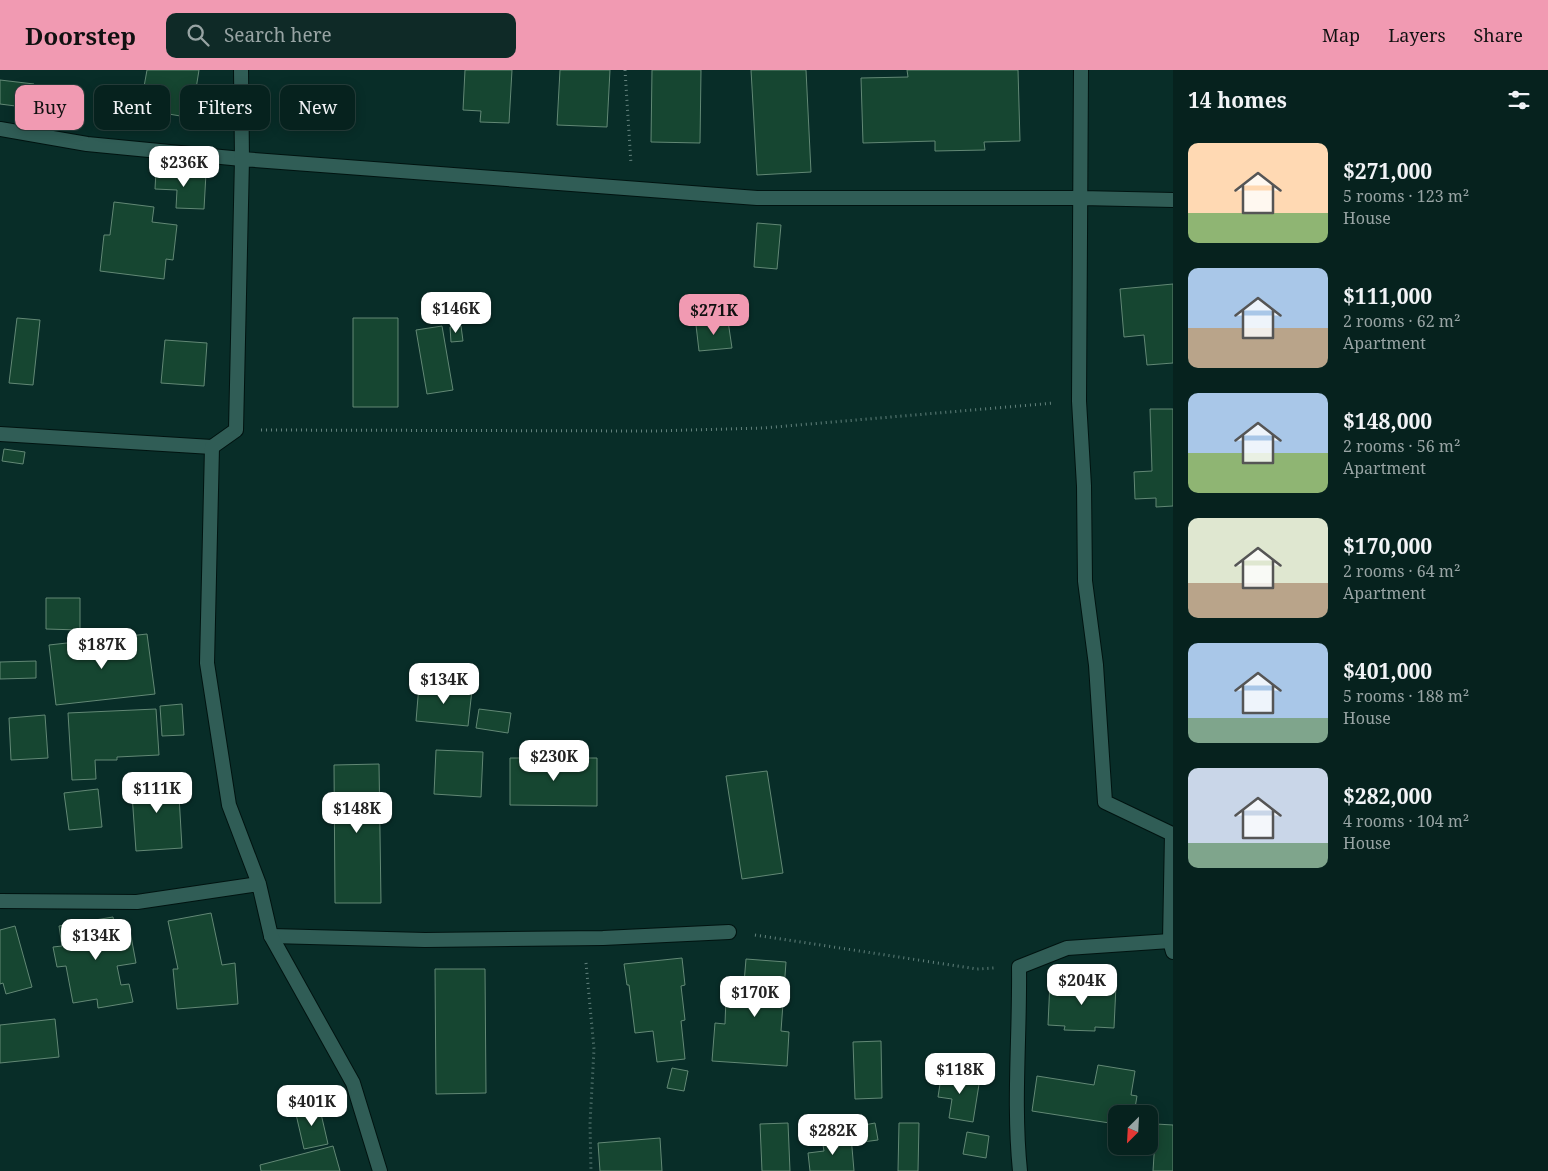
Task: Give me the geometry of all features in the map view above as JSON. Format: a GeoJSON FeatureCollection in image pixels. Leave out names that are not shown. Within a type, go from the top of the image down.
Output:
{"type":"FeatureCollection","features":[{"type":"Feature","properties":{"kind":"street"},"geometry":{"type":"LineString","coordinates":[[0,434],[212,447],[236,430],[242,159],[241,70]]}},
{"type":"Feature","properties":{"kind":"street"},"geometry":{"type":"LineString","coordinates":[[1020,1171],[1016,1132],[1020,1014],[1019,967],[1067,948],[1172,946],[1172,834],[1105,802],[1096,665],[1085,581],[1084,486],[1079,401],[1081,70]]}},
{"type":"Feature","properties":{"kind":"street"},"geometry":{"type":"LineString","coordinates":[[0,130],[87,144],[242,159],[757,198],[1081,198],[1173,200]]}},
{"type":"Feature","properties":{"kind":"street"},"geometry":{"type":"LineString","coordinates":[[212,447],[207,663],[229,804],[259,884],[272,936],[353,1083],[380,1171]]}},
{"type":"Feature","properties":{"kind":"street"},"geometry":{"type":"LineString","coordinates":[[0,901],[137,902],[259,884]]}},
{"type":"Feature","properties":{"kind":"street"},"geometry":{"type":"LineString","coordinates":[[272,936],[424,940],[582,938],[729,932]]}},
{"type":"Feature","properties":{"kind":"path"},"geometry":{"type":"LineString","coordinates":[[624,70],[633,188]]}},
{"type":"Feature","properties":{"kind":"path"},"geometry":{"type":"LineString","coordinates":[[236,430],[654,432],[763,428],[920,413],[1079,401]]}},
{"type":"Feature","properties":{"kind":"path"},"geometry":{"type":"LineString","coordinates":[[729,932],[976,969],[1019,967]]}},
{"type":"Feature","properties":{"kind":"path"},"geometry":{"type":"LineString","coordinates":[[582,938],[587,970],[594,1049],[590,1124],[591,1171]]}},
{"type":"Feature","properties":{"kind":"building"},"geometry":{"type":"Polygon","coordinates":[[[147,70],[199,70],[197,85],[180,85],[180,116],[170,114],[170,85],[144,85],[147,70]]]}},
{"type":"Feature","properties":{"kind":"building"},"geometry":{"type":"Polygon","coordinates":[[[465,70],[512,70],[509,123],[480,122],[481,111],[463,110],[465,70]]]}},
{"type":"Feature","properties":{"kind":"building"},"geometry":{"type":"Polygon","coordinates":[[[560,70],[610,70],[607,127],[557,125],[560,70]]]}},
{"type":"Feature","properties":{"kind":"building"},"geometry":{"type":"Polygon","coordinates":[[[652,70],[701,70],[700,143],[651,142],[652,70]]]}},
{"type":"Feature","properties":{"kind":"building"},"geometry":{"type":"Polygon","coordinates":[[[751,70],[806,70],[811,172],[757,175],[751,70]]]}},
{"type":"Feature","properties":{"kind":"building"},"geometry":{"type":"Polygon","coordinates":[[[907,70],[1018,70],[1020,141],[984,142],[985,150],[935,151],[935,141],[863,143],[861,78],[908,77],[907,70]]]}},
{"type":"Feature","properties":{"kind":"building"},"geometry":{"type":"Polygon","coordinates":[[[0,80],[34,84],[15,85],[15,106],[0,104],[0,80]]]}},
{"type":"Feature","properties":{"kind":"building"},"geometry":{"type":"Polygon","coordinates":[[[156,171],[206,173],[204,209],[176,208],[177,190],[155,189],[156,171]]]}},
{"type":"Feature","properties":{"kind":"building"},"geometry":{"type":"Polygon","coordinates":[[[114,202],[154,207],[152,222],[177,225],[173,260],[166,259],[164,279],[100,271],[104,235],[110,235],[114,202]]]}},
{"type":"Feature","properties":{"kind":"building"},"geometry":{"type":"Polygon","coordinates":[[[757,223],[781,225],[777,269],[754,267],[757,223]]]}},
{"type":"Feature","properties":{"kind":"building"},"geometry":{"type":"Polygon","coordinates":[[[1173,284],[1173,363],[1147,365],[1144,335],[1124,337],[1120,289],[1173,284]]]}},
{"type":"Feature","properties":{"kind":"building"},"geometry":{"type":"Polygon","coordinates":[[[17,318],[40,320],[33,385],[9,383],[17,318]]]}},
{"type":"Feature","properties":{"kind":"building"},"geometry":{"type":"Polygon","coordinates":[[[353,318],[398,318],[398,407],[353,407],[353,318]]]}},
{"type":"Feature","properties":{"kind":"building"},"geometry":{"type":"Polygon","coordinates":[[[728,321],[732,348],[699,351],[696,325],[728,321]]]}},
{"type":"Feature","properties":{"kind":"building"},"geometry":{"type":"Polygon","coordinates":[[[442,326],[453,390],[427,394],[416,330],[442,326]]]}},
{"type":"Feature","properties":{"kind":"building"},"geometry":{"type":"Polygon","coordinates":[[[461,326],[463,341],[451,342],[450,327],[461,326]]]}},
{"type":"Feature","properties":{"kind":"building"},"geometry":{"type":"Polygon","coordinates":[[[165,340],[207,343],[204,386],[161,383],[165,340]]]}},
{"type":"Feature","properties":{"kind":"building"},"geometry":{"type":"Polygon","coordinates":[[[1150,409],[1173,409],[1173,506],[1156,507],[1156,498],[1135,499],[1134,472],[1152,471],[1150,409]]]}},
{"type":"Feature","properties":{"kind":"building"},"geometry":{"type":"Polygon","coordinates":[[[4,449],[25,452],[23,464],[2,461],[4,449]]]}},
{"type":"Feature","properties":{"kind":"building"},"geometry":{"type":"Polygon","coordinates":[[[46,598],[80,598],[80,630],[46,629],[46,598]]]}},
{"type":"Feature","properties":{"kind":"building"},"geometry":{"type":"Polygon","coordinates":[[[147,634],[155,694],[56,705],[49,645],[147,634]]]}},
{"type":"Feature","properties":{"kind":"building"},"geometry":{"type":"Polygon","coordinates":[[[36,661],[36,678],[0,679],[0,662],[36,661]]]}},
{"type":"Feature","properties":{"kind":"building"},"geometry":{"type":"Polygon","coordinates":[[[419,685],[472,690],[468,726],[416,721],[419,685]]]}},
{"type":"Feature","properties":{"kind":"building"},"geometry":{"type":"Polygon","coordinates":[[[182,704],[184,735],[162,736],[160,706],[182,704]]]}},
{"type":"Feature","properties":{"kind":"building"},"geometry":{"type":"Polygon","coordinates":[[[156,709],[159,755],[117,757],[117,760],[95,760],[96,779],[72,780],[68,713],[156,709]]]}},
{"type":"Feature","properties":{"kind":"building"},"geometry":{"type":"Polygon","coordinates":[[[479,709],[511,713],[508,733],[476,728],[479,709]]]}},
{"type":"Feature","properties":{"kind":"building"},"geometry":{"type":"Polygon","coordinates":[[[45,715],[48,758],[11,760],[9,718],[45,715]]]}},
{"type":"Feature","properties":{"kind":"building"},"geometry":{"type":"Polygon","coordinates":[[[436,750],[483,752],[481,797],[434,794],[436,750]]]}},
{"type":"Feature","properties":{"kind":"building"},"geometry":{"type":"Polygon","coordinates":[[[510,758],[597,758],[597,806],[510,805],[510,758]]]}},
{"type":"Feature","properties":{"kind":"building"},"geometry":{"type":"Polygon","coordinates":[[[379,764],[381,903],[335,903],[334,765],[379,764]]]}},
{"type":"Feature","properties":{"kind":"building"},"geometry":{"type":"Polygon","coordinates":[[[767,771],[783,873],[742,879],[726,776],[767,771]]]}},
{"type":"Feature","properties":{"kind":"building"},"geometry":{"type":"Polygon","coordinates":[[[178,778],[182,848],[136,851],[131,780],[178,778]]]}},
{"type":"Feature","properties":{"kind":"building"},"geometry":{"type":"Polygon","coordinates":[[[98,789],[102,827],[69,830],[64,793],[98,789]]]}},
{"type":"Feature","properties":{"kind":"building"},"geometry":{"type":"Polygon","coordinates":[[[211,913],[222,965],[235,963],[238,1004],[177,1009],[173,969],[178,969],[168,921],[211,913]]]}},
{"type":"Feature","properties":{"kind":"building"},"geometry":{"type":"Polygon","coordinates":[[[113,917],[116,933],[130,931],[136,963],[117,966],[121,985],[129,984],[133,1002],[98,1008],[97,999],[73,1003],[66,966],[57,967],[53,947],[62,946],[59,926],[113,917]]]}},
{"type":"Feature","properties":{"kind":"building"},"geometry":{"type":"Polygon","coordinates":[[[15,926],[32,987],[6,994],[3,983],[0,984],[0,930],[15,926]]]}},
{"type":"Feature","properties":{"kind":"building"},"geometry":{"type":"Polygon","coordinates":[[[682,958],[685,985],[681,986],[685,1020],[681,1021],[685,1059],[657,1062],[653,1031],[635,1033],[629,985],[627,985],[624,964],[682,958]]]}},
{"type":"Feature","properties":{"kind":"building"},"geometry":{"type":"Polygon","coordinates":[[[746,959],[786,962],[781,1031],[789,1032],[787,1066],[712,1061],[715,1023],[725,1024],[726,997],[734,997],[735,983],[744,983],[746,959]]]}},
{"type":"Feature","properties":{"kind":"building"},"geometry":{"type":"Polygon","coordinates":[[[435,969],[485,969],[486,1093],[436,1094],[435,969]]]}},
{"type":"Feature","properties":{"kind":"building"},"geometry":{"type":"Polygon","coordinates":[[[1050,981],[1116,985],[1114,1028],[1095,1027],[1095,1031],[1064,1030],[1065,1026],[1048,1025],[1050,981]]]}},
{"type":"Feature","properties":{"kind":"building"},"geometry":{"type":"Polygon","coordinates":[[[55,1019],[59,1057],[0,1063],[0,1025],[55,1019]]]}},
{"type":"Feature","properties":{"kind":"building"},"geometry":{"type":"Polygon","coordinates":[[[881,1041],[882,1098],[855,1099],[853,1042],[881,1041]]]}},
{"type":"Feature","properties":{"kind":"building"},"geometry":{"type":"Polygon","coordinates":[[[1098,1065],[1135,1071],[1131,1095],[1137,1096],[1136,1105],[1108,1105],[1108,1123],[1032,1111],[1037,1076],[1094,1085],[1098,1065]]]}},
{"type":"Feature","properties":{"kind":"building"},"geometry":{"type":"Polygon","coordinates":[[[672,1068],[688,1071],[684,1091],[667,1088],[672,1068]]]}},
{"type":"Feature","properties":{"kind":"building"},"geometry":{"type":"Polygon","coordinates":[[[942,1071],[980,1078],[973,1122],[949,1118],[952,1099],[938,1097],[942,1071]]]}},
{"type":"Feature","properties":{"kind":"building"},"geometry":{"type":"Polygon","coordinates":[[[319,1105],[328,1144],[304,1149],[295,1110],[319,1105]]]}},
{"type":"Feature","properties":{"kind":"building"},"geometry":{"type":"Polygon","coordinates":[[[788,1123],[790,1171],[762,1171],[760,1124],[788,1123]]]}},
{"type":"Feature","properties":{"kind":"building"},"geometry":{"type":"Polygon","coordinates":[[[875,1123],[878,1140],[855,1143],[853,1127],[875,1123]]]}},
{"type":"Feature","properties":{"kind":"building"},"geometry":{"type":"Polygon","coordinates":[[[899,1123],[919,1123],[918,1171],[898,1171],[899,1123]]]}},
{"type":"Feature","properties":{"kind":"building"},"geometry":{"type":"Polygon","coordinates":[[[1158,1124],[1173,1125],[1173,1171],[1153,1171],[1154,1155],[1158,1155],[1158,1124]]]}},
{"type":"Feature","properties":{"kind":"building"},"geometry":{"type":"Polygon","coordinates":[[[967,1132],[989,1136],[986,1158],[963,1154],[967,1132]]]}},
{"type":"Feature","properties":{"kind":"building"},"geometry":{"type":"Polygon","coordinates":[[[851,1136],[854,1171],[810,1171],[808,1153],[824,1151],[822,1139],[851,1136]]]}},
{"type":"Feature","properties":{"kind":"building"},"geometry":{"type":"Polygon","coordinates":[[[660,1138],[662,1171],[600,1171],[598,1143],[660,1138]]]}},
{"type":"Feature","properties":{"kind":"building"},"geometry":{"type":"Polygon","coordinates":[[[333,1146],[340,1171],[261,1171],[260,1165],[333,1146]]]}}]}
